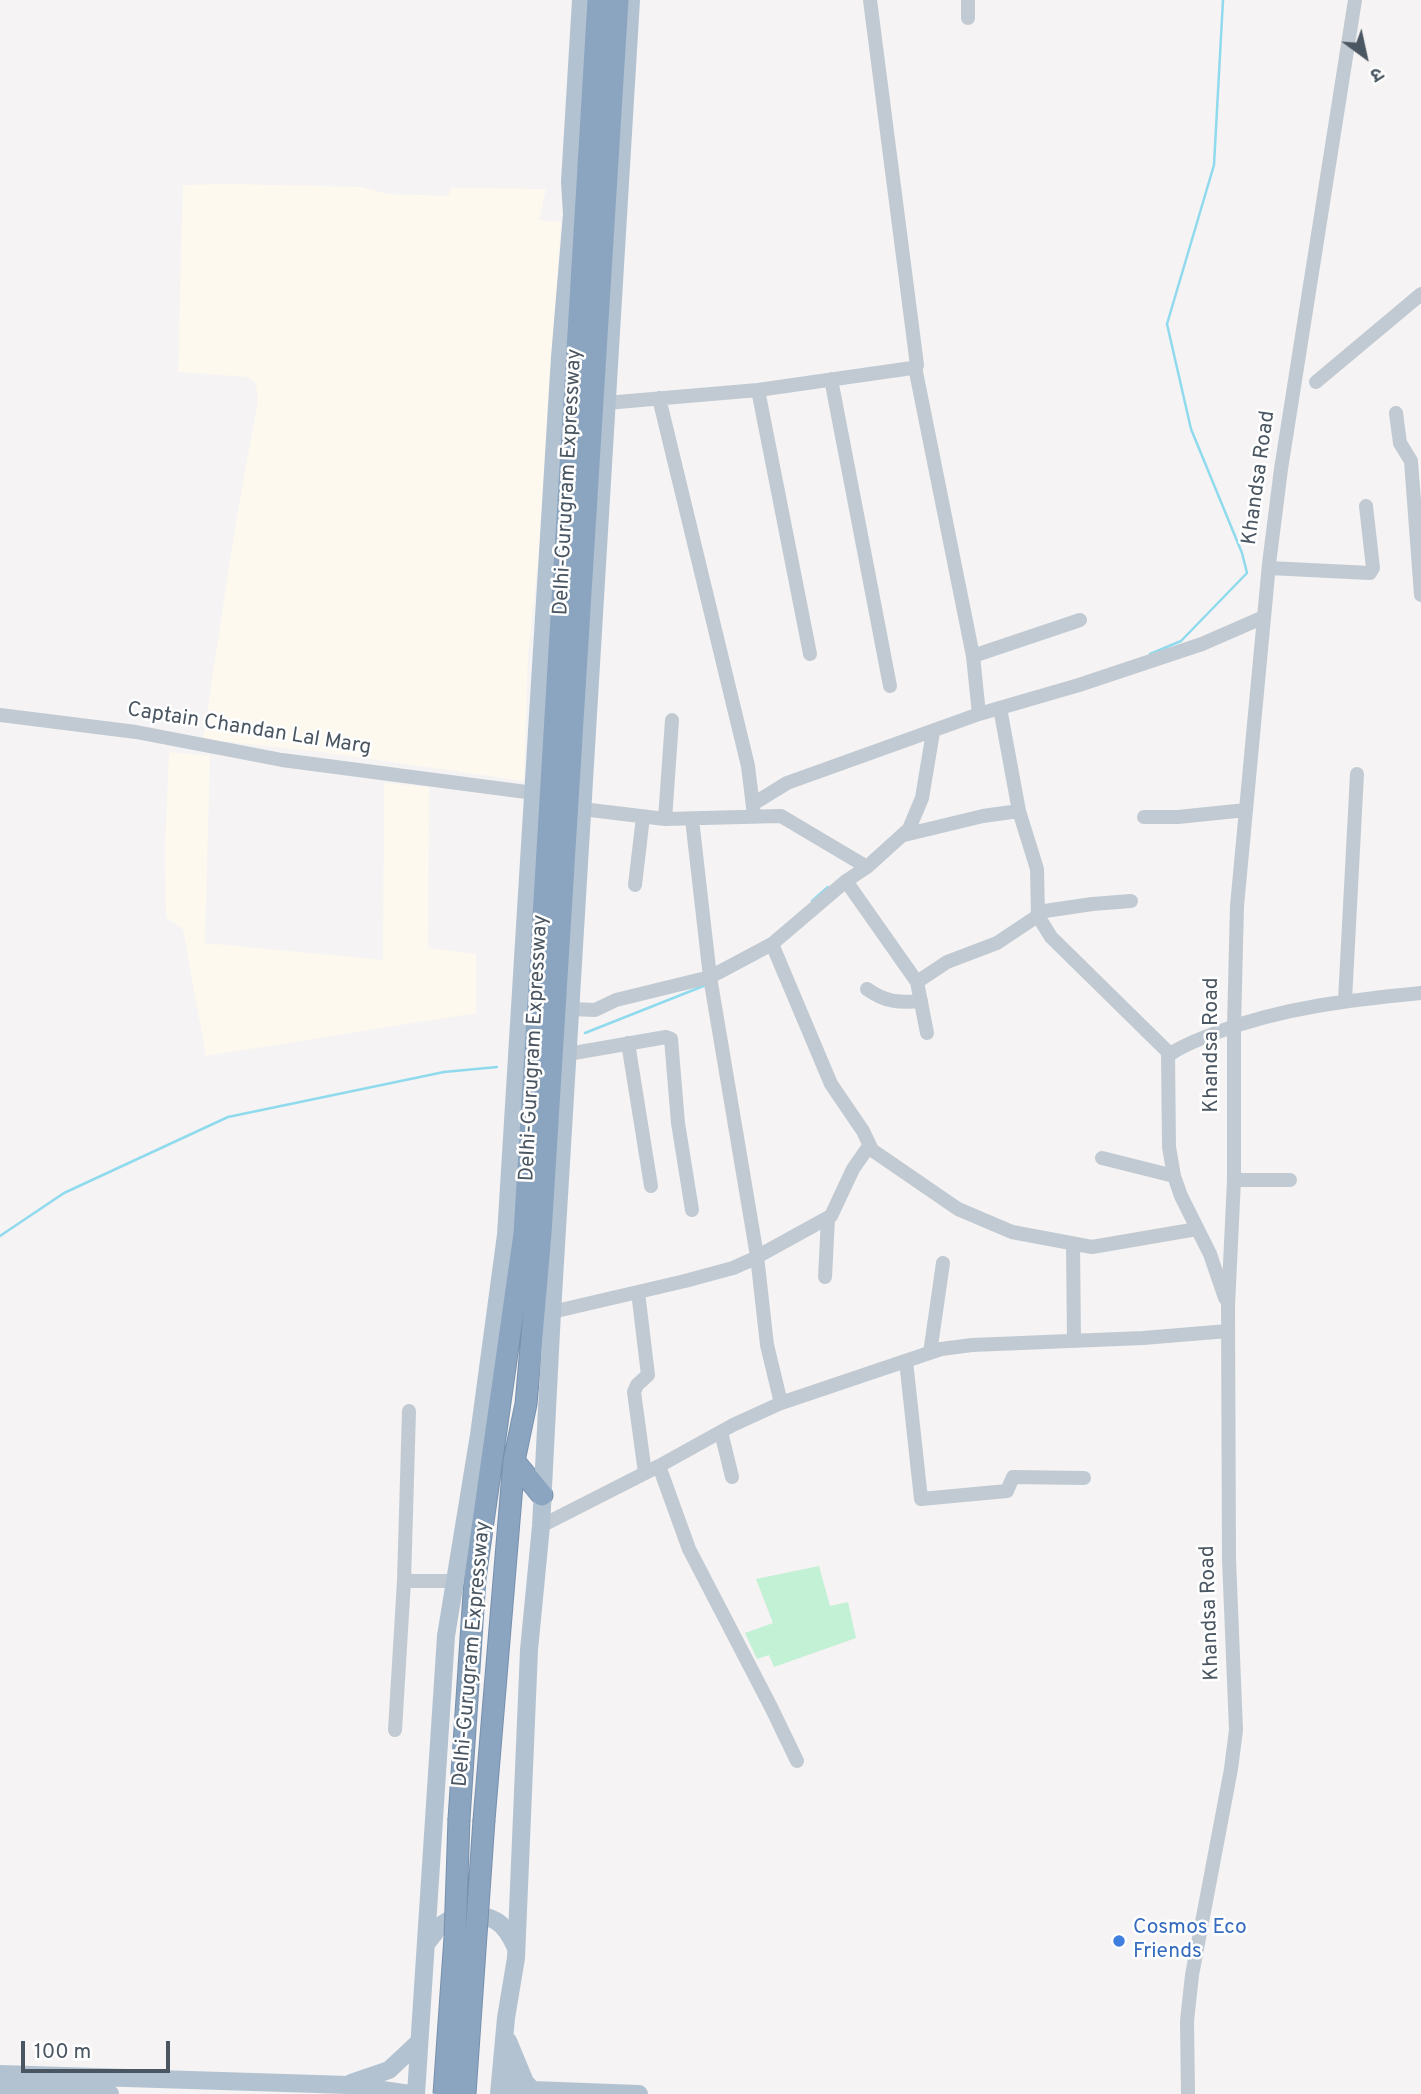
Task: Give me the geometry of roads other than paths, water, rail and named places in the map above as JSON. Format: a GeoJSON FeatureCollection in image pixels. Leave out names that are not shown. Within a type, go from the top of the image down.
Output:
{"type":"FeatureCollection","features":[{"type":"Feature","properties":{"kind":"highway","name":"Delhi-Gurugram Expressway"},"geometry":{"type":"LineString","coordinates":[[444,2094],[475,1578],[524,1234],[598,0]]}},
{"type":"Feature","properties":{"kind":"highway","name":"Delhi-Gurugram Expressway"},"geometry":{"type":"LineString","coordinates":[[466,2094],[484,1820],[514,1461],[526,1404],[565,981],[618,0]]}},
{"type":"Feature","properties":{"kind":"highway"},"geometry":{"type":"LineString","coordinates":[[494,1331],[507,1356]]}},
{"type":"Feature","properties":{"kind":"highway"},"geometry":{"type":"LineString","coordinates":[[479,1434],[501,1398]]}},
{"type":"Feature","properties":{"kind":"highway"},"geometry":{"type":"LineString","coordinates":[[514,1461],[542,1495]]}},
{"type":"Feature","properties":{"kind":"main road"},"geometry":{"type":"LineString","coordinates":[[415,2094],[446,1636],[479,1434],[506,1235],[559,357],[572,214],[570,182],[581,0]]}},
{"type":"Feature","properties":{"kind":"main road"},"geometry":{"type":"LineString","coordinates":[[499,2094],[516,1948],[529,1650],[541,1526],[571,1009],[565,981],[582,809],[631,0]]}},
{"type":"Feature","properties":{"kind":"main road"},"geometry":{"type":"LineString","coordinates":[[426,1944],[441,1925],[460,1913],[494,1919],[503,1924],[516,1948]]}},
{"type":"Feature","properties":{"kind":"main road"},"geometry":{"type":"LineString","coordinates":[[505,2034],[525,2082],[532,2090],[639,2094]]}},
{"type":"Feature","properties":{"kind":"main road"},"geometry":{"type":"LineString","coordinates":[[348,2085],[388,2070],[419,2042]]}},
{"type":"Feature","properties":{"kind":"main road"},"geometry":{"type":"LineString","coordinates":[[503,2062],[516,2094]]}},
{"type":"Feature","properties":{"kind":"main road"},"geometry":{"type":"LineString","coordinates":[[0,2074],[348,2085],[410,2094]]}},
{"type":"Feature","properties":{"kind":"main road"},"geometry":{"type":"LineString","coordinates":[[0,2086],[110,2094]]}},
{"type":"Feature","properties":{"kind":"street"},"geometry":{"type":"LineString","coordinates":[[870,0],[917,362],[915,366],[973,656],[979,714]]}},
{"type":"Feature","properties":{"kind":"street"},"geometry":{"type":"LineString","coordinates":[[968,0],[968,18]]}},
{"type":"Feature","properties":{"kind":"street","name":"Khandsa Road"},"geometry":{"type":"LineString","coordinates":[[1188,2094],[1187,2021],[1192,1975],[1236,1730],[1229,1559],[1228,1306],[1234,1180],[1236,929],[1264,617],[1281,469],[1355,0]]}},
{"type":"Feature","properties":{"kind":"street"},"geometry":{"type":"LineString","coordinates":[[1316,382],[1421,294]]}},
{"type":"Feature","properties":{"kind":"street"},"geometry":{"type":"LineString","coordinates":[[606,403],[758,390],[915,366]]}},
{"type":"Feature","properties":{"kind":"street"},"geometry":{"type":"LineString","coordinates":[[831,379],[890,686]]}},
{"type":"Feature","properties":{"kind":"street"},"geometry":{"type":"LineString","coordinates":[[758,390],[810,654]]}},
{"type":"Feature","properties":{"kind":"street"},"geometry":{"type":"LineString","coordinates":[[659,398],[748,766],[754,809]]}},
{"type":"Feature","properties":{"kind":"street"},"geometry":{"type":"LineString","coordinates":[[1396,413],[1400,443],[1411,461],[1421,594]]}},
{"type":"Feature","properties":{"kind":"street"},"geometry":{"type":"LineString","coordinates":[[1269,568],[1370,573],[1373,571],[1366,506]]}},
{"type":"Feature","properties":{"kind":"street"},"geometry":{"type":"LineString","coordinates":[[754,809],[787,783],[979,714],[1079,685],[1202,644],[1264,617]]}},
{"type":"Feature","properties":{"kind":"street"},"geometry":{"type":"LineString","coordinates":[[973,656],[1080,620]]}},
{"type":"Feature","properties":{"kind":"street"},"geometry":{"type":"LineString","coordinates":[[1000,708],[1019,811],[1037,869],[1038,916],[1051,937],[1165,1048],[1168,1055],[1169,1147],[1174,1176],[1214,1265],[1228,1306]]}},
{"type":"Feature","properties":{"kind":"street","name":"Captain Chandan Lal Marg"},"geometry":{"type":"LineString","coordinates":[[0,715],[136,732],[282,760],[534,793]]}},
{"type":"Feature","properties":{"kind":"street"},"geometry":{"type":"LineString","coordinates":[[665,819],[672,720]]}},
{"type":"Feature","properties":{"kind":"street"},"geometry":{"type":"LineString","coordinates":[[571,1009],[595,1010],[616,1000],[710,977],[772,944],[904,835],[922,798],[933,732]]}},
{"type":"Feature","properties":{"kind":"street"},"geometry":{"type":"LineString","coordinates":[[1345,1000],[1357,774]]}},
{"type":"Feature","properties":{"kind":"street"},"geometry":{"type":"LineString","coordinates":[[582,809],[665,819],[692,819],[754,809],[787,818],[806,833],[867,867]]}},
{"type":"Feature","properties":{"kind":"street"},"geometry":{"type":"LineString","coordinates":[[1144,817],[1178,817],[1246,810]]}},
{"type":"Feature","properties":{"kind":"street"},"geometry":{"type":"LineString","coordinates":[[904,835],[983,816],[1019,811]]}},
{"type":"Feature","properties":{"kind":"street"},"geometry":{"type":"LineString","coordinates":[[635,885],[643,817]]}},
{"type":"Feature","properties":{"kind":"street"},"geometry":{"type":"LineString","coordinates":[[692,819],[710,977],[757,1256],[767,1345],[781,1403]]}},
{"type":"Feature","properties":{"kind":"street"},"geometry":{"type":"LineString","coordinates":[[846,881],[916,982],[927,1033]]}},
{"type":"Feature","properties":{"kind":"street"},"geometry":{"type":"LineString","coordinates":[[916,982],[947,962],[997,943],[1038,916],[1055,909],[1131,901]]}},
{"type":"Feature","properties":{"kind":"street"},"geometry":{"type":"LineString","coordinates":[[772,944],[831,1084],[863,1131],[869,1146],[937,1195],[977,1218],[1012,1233],[1092,1247],[1197,1229]]}},
{"type":"Feature","properties":{"kind":"street"},"geometry":{"type":"LineString","coordinates":[[867,989],[892,1002],[921,1001]]}},
{"type":"Feature","properties":{"kind":"street"},"geometry":{"type":"LineString","coordinates":[[1168,1055],[1183,1046],[1234,1026],[1283,1012],[1345,1000],[1421,993]]}},
{"type":"Feature","properties":{"kind":"street"},"geometry":{"type":"LineString","coordinates":[[568,1054],[666,1037],[672,1041],[678,1123],[692,1210]]}},
{"type":"Feature","properties":{"kind":"street"},"geometry":{"type":"LineString","coordinates":[[628,1043],[651,1186]]}},
{"type":"Feature","properties":{"kind":"street"},"geometry":{"type":"LineString","coordinates":[[825,1277],[828,1218],[853,1169],[869,1146]]}},
{"type":"Feature","properties":{"kind":"street"},"geometry":{"type":"LineString","coordinates":[[1102,1158],[1174,1176]]}},
{"type":"Feature","properties":{"kind":"street"},"geometry":{"type":"LineString","coordinates":[[1234,1180],[1290,1180]]}},
{"type":"Feature","properties":{"kind":"street"},"geometry":{"type":"LineString","coordinates":[[552,1312],[733,1268],[828,1218]]}},
{"type":"Feature","properties":{"kind":"street"},"geometry":{"type":"LineString","coordinates":[[1073,1244],[1074,1341]]}},
{"type":"Feature","properties":{"kind":"street"},"geometry":{"type":"LineString","coordinates":[[930,1353],[943,1264]]}},
{"type":"Feature","properties":{"kind":"street"},"geometry":{"type":"LineString","coordinates":[[638,1292],[648,1376],[634,1392],[645,1473]]}},
{"type":"Feature","properties":{"kind":"street"},"geometry":{"type":"LineString","coordinates":[[541,1526],[781,1403],[930,1353],[972,1345],[1228,1331]]}},
{"type":"Feature","properties":{"kind":"street"},"geometry":{"type":"LineString","coordinates":[[906,1361],[921,1499],[1007,1492],[1013,1477],[1084,1478]]}},
{"type":"Feature","properties":{"kind":"street"},"geometry":{"type":"LineString","coordinates":[[395,1730],[404,1581],[409,1411]]}},
{"type":"Feature","properties":{"kind":"street"},"geometry":{"type":"LineString","coordinates":[[722,1432],[732,1477]]}},
{"type":"Feature","properties":{"kind":"street"},"geometry":{"type":"LineString","coordinates":[[659,1466],[689,1549],[797,1761]]}},
{"type":"Feature","properties":{"kind":"street"},"geometry":{"type":"LineString","coordinates":[[404,1581],[455,1581]]}},
{"type":"Feature","properties":{"kind":"waterway"},"geometry":{"type":"LineString","coordinates":[[1150,654],[1181,641],[1247,573],[1242,553],[1191,429],[1167,324],[1214,165],[1223,0]]}},
{"type":"Feature","properties":{"kind":"waterway"},"geometry":{"type":"LineString","coordinates":[[812,901],[828,887]]}},
{"type":"Feature","properties":{"kind":"waterway"},"geometry":{"type":"LineString","coordinates":[[585,1033],[706,985]]}},
{"type":"Feature","properties":{"kind":"waterway"},"geometry":{"type":"LineString","coordinates":[[0,1236],[64,1193],[228,1117],[444,1072],[497,1067]]}},
{"type":"Feature","properties":{"kind":"place","name":"Cosmos Eco Friends"},"geometry":{"type":"Point","coordinates":[1119,1941]}}]}
